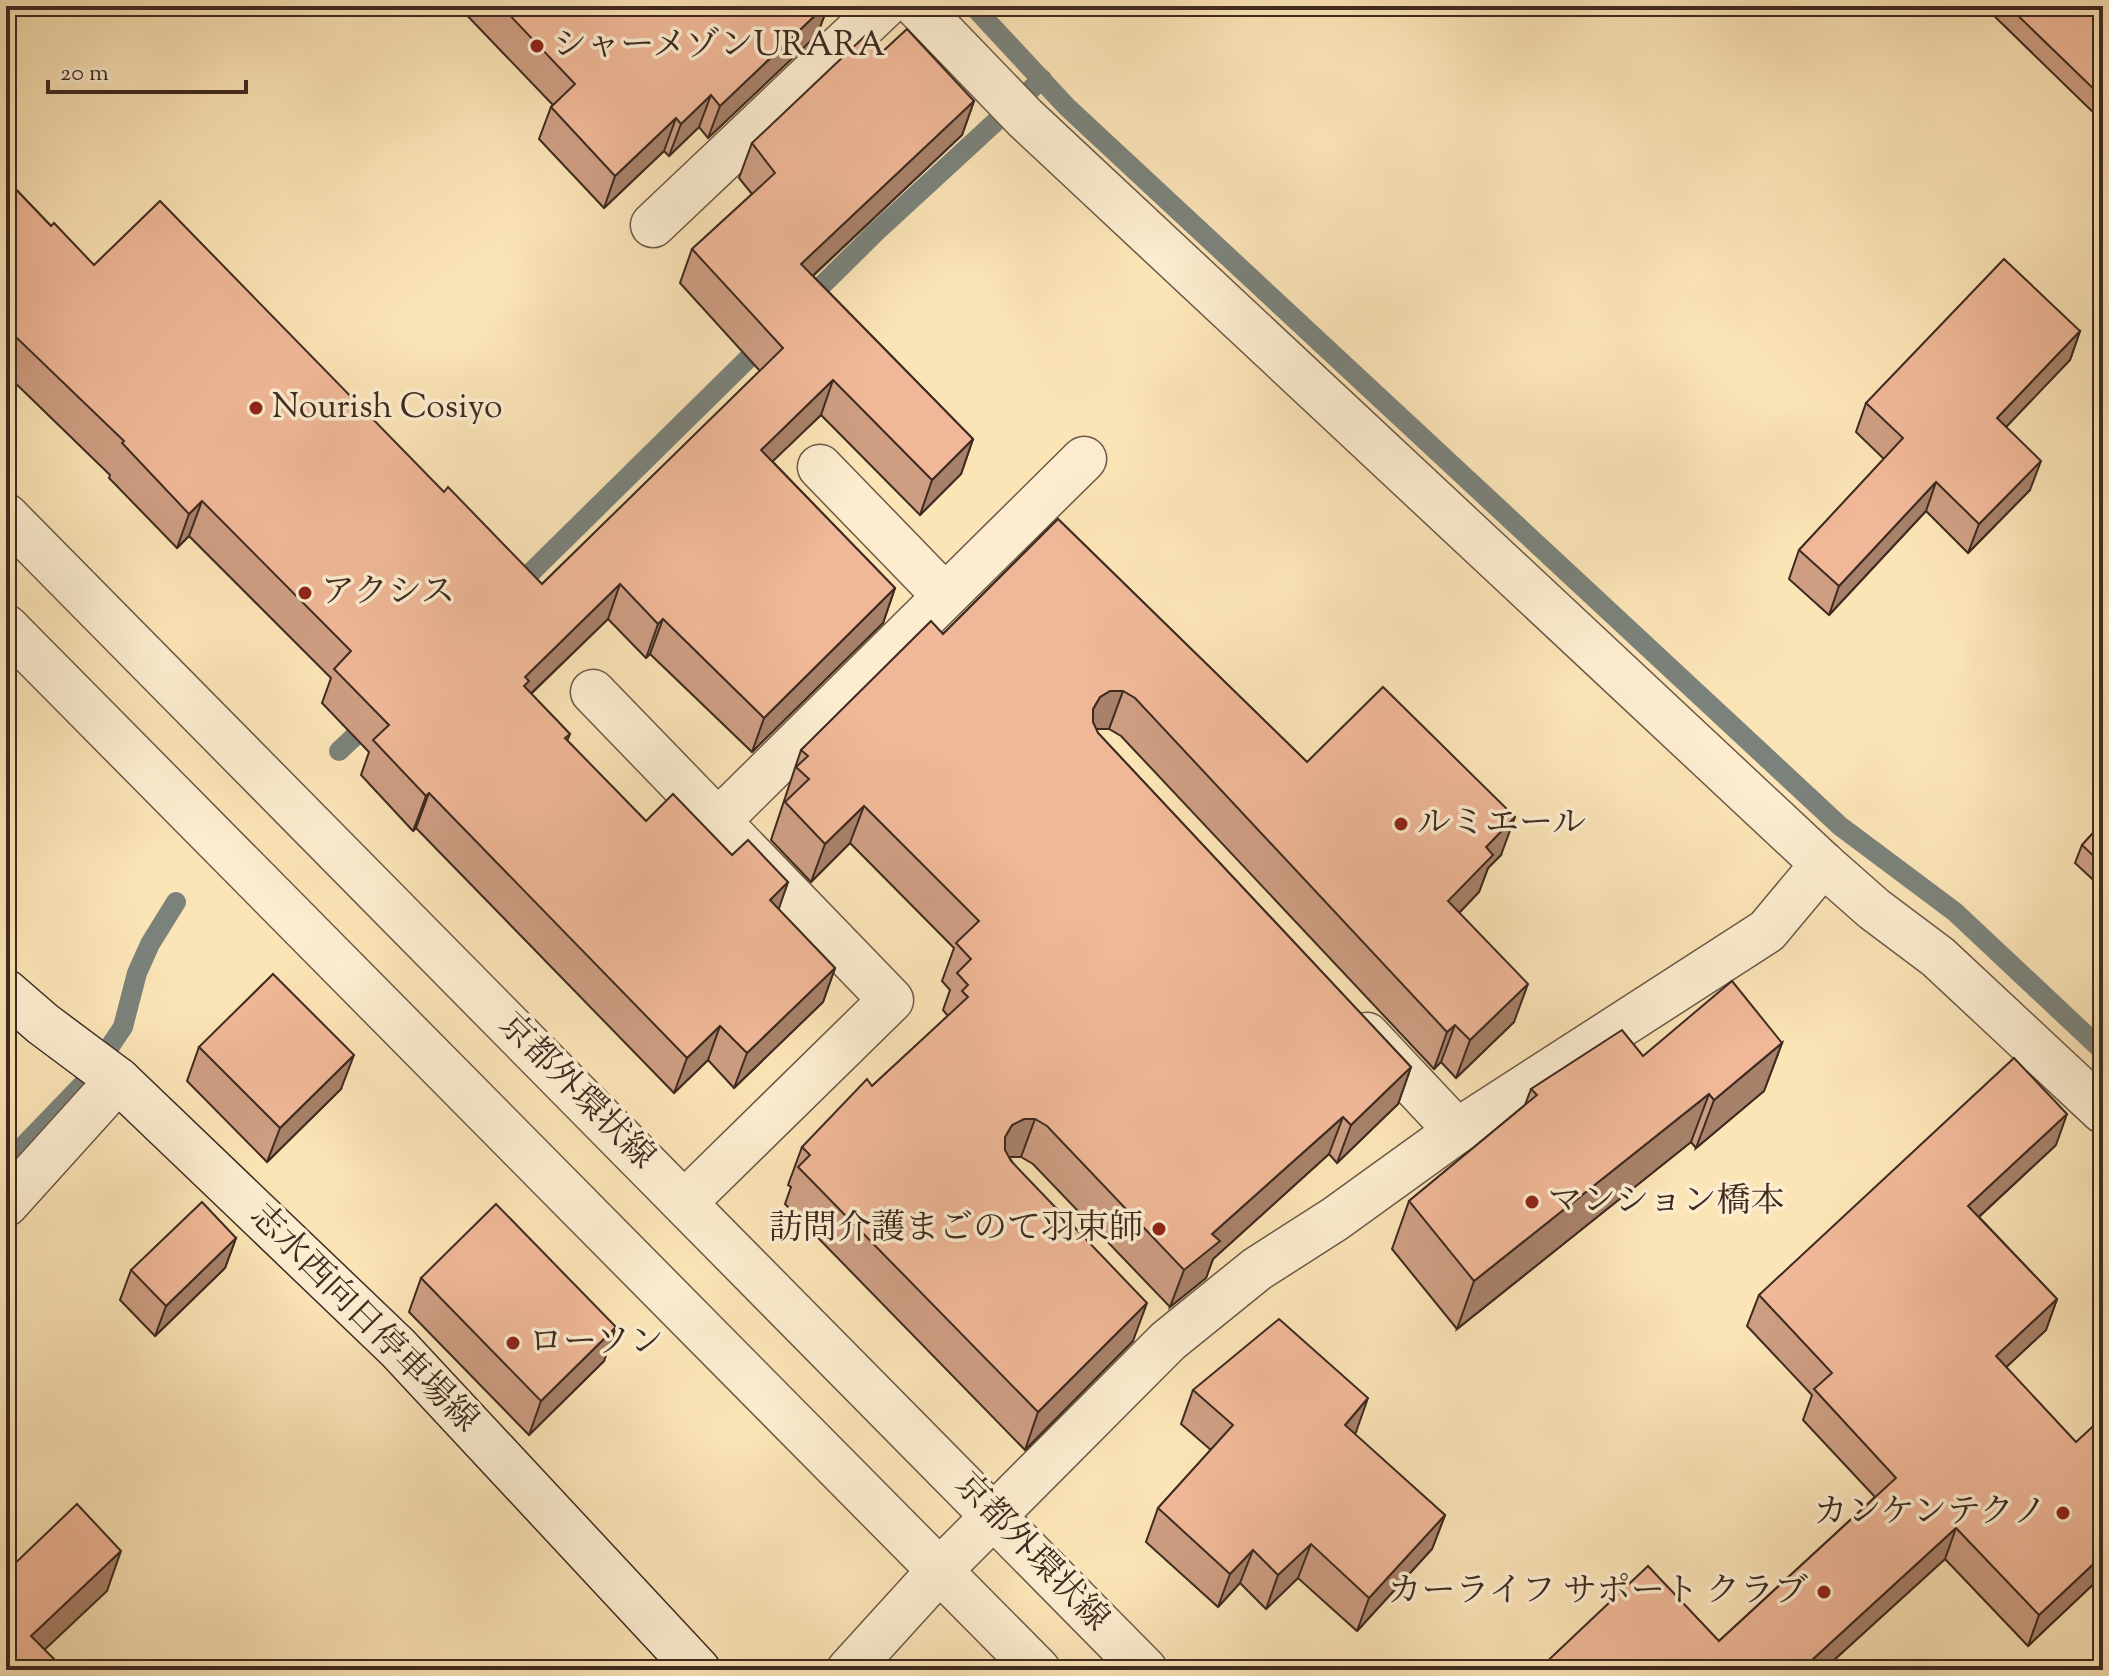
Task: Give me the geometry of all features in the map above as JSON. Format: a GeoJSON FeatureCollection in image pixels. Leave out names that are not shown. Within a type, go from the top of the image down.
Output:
{"type":"FeatureCollection","features":[{"type":"Feature","properties":{"kind":"street"},"geometry":{"type":"LineString","coordinates":[[653,225],[884,6]]}},
{"type":"Feature","properties":{"kind":"street"},"geometry":{"type":"LineString","coordinates":[[917,6],[1012,106],[1823,864],[1874,909],[1938,957],[2103,1111]]}},
{"type":"Feature","properties":{"kind":"street"},"geometry":{"type":"LineString","coordinates":[[718,821],[1084,459]]}},
{"type":"Feature","properties":{"kind":"street"},"geometry":{"type":"LineString","coordinates":[[820,467],[945,596]]}},
{"type":"Feature","properties":{"kind":"street","name":"京都外環状線"},"geometry":{"type":"LineString","coordinates":[[6,516],[1145,1670]]}},
{"type":"Feature","properties":{"kind":"street"},"geometry":{"type":"LineString","coordinates":[[6,627],[1038,1670]]}},
{"type":"Feature","properties":{"kind":"street"},"geometry":{"type":"LineString","coordinates":[[593,692],[891,1000],[685,1202]]}},
{"type":"Feature","properties":{"kind":"street"},"geometry":{"type":"LineString","coordinates":[[849,1670],[939,1571],[1108,1399],[1157,1330],[1335,1219],[1457,1131],[1767,931],[1823,864]]}},
{"type":"Feature","properties":{"kind":"street","name":"志水西向日停車場線"},"geometry":{"type":"LineString","coordinates":[[6,992],[43,1024],[106,1070],[398,1348],[698,1670]]}},
{"type":"Feature","properties":{"kind":"street"},"geometry":{"type":"LineString","coordinates":[[1339,1005],[1457,1131]]}},
{"type":"Feature","properties":{"kind":"street"},"geometry":{"type":"LineString","coordinates":[[6,1204],[106,1070]]}},
{"type":"Feature","properties":{"kind":"building"},"geometry":{"type":"Polygon","coordinates":[[[501,6],[825,6],[720,106],[711,95],[681,124],[676,118],[615,176],[551,107],[575,84],[501,6]]]}},
{"type":"Feature","properties":{"kind":"building"},"geometry":{"type":"Polygon","coordinates":[[[2008,6],[2103,6],[2103,98],[2008,6]]]}},
{"type":"Feature","properties":{"kind":"building"},"geometry":{"type":"Polygon","coordinates":[[[907,29],[974,101],[801,264],[973,439],[932,480],[833,380],[761,450],[895,588],[764,718],[663,619],[658,624],[620,584],[525,677],[529,681],[524,686],[570,734],[565,738],[646,821],[673,794],[732,855],[748,840],[788,882],[770,900],[835,968],[747,1053],[720,1026],[687,1058],[429,793],[426,796],[373,740],[389,725],[334,669],[351,651],[202,501],[189,514],[122,443],[124,441],[17,338],[6,348],[6,179],[94,265],[160,201],[444,492],[448,487],[542,584],[783,348],[692,249],[775,173],[752,143],[865,36],[881,53],[907,29]]]}},
{"type":"Feature","properties":{"kind":"building"},"geometry":{"type":"Polygon","coordinates":[[[2004,259],[2080,331],[1997,418],[2041,461],[1979,524],[1936,482],[1839,586],[1799,550],[1903,438],[1866,403],[2004,259]]]}},
{"type":"Feature","properties":{"kind":"building"},"geometry":{"type":"Polygon","coordinates":[[[1058,519],[1307,762],[1383,687],[1515,817],[1486,847],[1493,855],[1448,901],[1528,984],[1470,1040],[1455,1025],[1447,1032],[1135,698],[1123,691],[1110,691],[1100,697],[1093,709],[1093,722],[1098,733],[1411,1067],[1351,1125],[1343,1117],[1212,1234],[1220,1241],[1184,1270],[1047,1126],[1035,1119],[1024,1119],[1012,1125],[1005,1137],[1005,1150],[1011,1161],[1147,1303],[1038,1412],[798,1167],[810,1155],[802,1147],[867,1079],[872,1086],[968,997],[962,991],[968,985],[957,973],[971,959],[956,943],[979,921],[864,806],[825,844],[785,802],[809,779],[796,767],[808,756],[801,750],[931,621],[943,634],[1058,519]]]}},
{"type":"Feature","properties":{"kind":"building"},"geometry":{"type":"Polygon","coordinates":[[[2103,822],[2103,865],[2082,845],[2103,822]]]}},
{"type":"Feature","properties":{"kind":"building"},"geometry":{"type":"Polygon","coordinates":[[[273,974],[354,1055],[280,1128],[199,1047],[273,974]]]}},
{"type":"Feature","properties":{"kind":"building","name":"マンション橋本"},"geometry":{"type":"Polygon","coordinates":[[[1732,981],[1782,1043],[1714,1100],[1709,1094],[1474,1281],[1409,1201],[1537,1095],[1531,1089],[1622,1030],[1643,1056],[1732,981]]]}},
{"type":"Feature","properties":{"kind":"building"},"geometry":{"type":"Polygon","coordinates":[[[2014,1058],[2067,1114],[1968,1206],[2057,1299],[1996,1356],[2076,1442],[2103,1417],[2103,1555],[2039,1615],[1956,1528],[1801,1670],[1538,1670],[1648,1566],[1719,1641],[1896,1478],[1814,1389],[1832,1373],[1759,1295],[2014,1058]]]}},
{"type":"Feature","properties":{"kind":"building"},"geometry":{"type":"Polygon","coordinates":[[[202,1202],[236,1238],[166,1306],[131,1270],[202,1202]]]}},
{"type":"Feature","properties":{"kind":"building","name":"ローソン"},"geometry":{"type":"Polygon","coordinates":[[[496,1204],[616,1327],[541,1401],[421,1278],[496,1204]]]}},
{"type":"Feature","properties":{"kind":"building"},"geometry":{"type":"Polygon","coordinates":[[[1279,1319],[1368,1398],[1345,1425],[1445,1515],[1369,1598],[1311,1544],[1278,1575],[1253,1550],[1230,1574],[1158,1508],[1233,1425],[1193,1390],[1279,1319]]]}},
{"type":"Feature","properties":{"kind":"building"},"geometry":{"type":"Polygon","coordinates":[[[77,1504],[121,1551],[31,1636],[65,1670],[6,1670],[6,1572],[77,1504]]]}},
{"type":"Feature","properties":{"kind":"waterway"},"geometry":{"type":"LineString","coordinates":[[973,6],[1067,107],[1840,826],[1955,912],[2103,1051]]}},
{"type":"Feature","properties":{"kind":"waterway"},"geometry":{"type":"LineString","coordinates":[[803,304],[877,231],[1042,79]]}},
{"type":"Feature","properties":{"kind":"waterway"},"geometry":{"type":"LineString","coordinates":[[512,591],[766,341]]}},
{"type":"Feature","properties":{"kind":"waterway"},"geometry":{"type":"LineString","coordinates":[[339,751],[374,718]]}},
{"type":"Feature","properties":{"kind":"waterway"},"geometry":{"type":"LineString","coordinates":[[6,1164],[88,1079],[123,1027],[137,973],[150,944],[176,902]]}},
{"type":"Feature","properties":{"kind":"place","name":"シャーメゾンURARA"},"geometry":{"type":"Point","coordinates":[537,46]}},
{"type":"Feature","properties":{"kind":"place","name":"Nourish Cosiyo"},"geometry":{"type":"Point","coordinates":[256,408]}},
{"type":"Feature","properties":{"kind":"place","name":"アクシス"},"geometry":{"type":"Point","coordinates":[305,593]}},
{"type":"Feature","properties":{"kind":"place","name":"ルミエール"},"geometry":{"type":"Point","coordinates":[1401,824]}},
{"type":"Feature","properties":{"kind":"place","name":"マンション橋本"},"geometry":{"type":"Point","coordinates":[1532,1202]}},
{"type":"Feature","properties":{"kind":"place","name":"訪問介護まごのて羽束師"},"geometry":{"type":"Point","coordinates":[1159,1229]}},
{"type":"Feature","properties":{"kind":"place","name":"ローソン"},"geometry":{"type":"Point","coordinates":[513,1343]}},
{"type":"Feature","properties":{"kind":"place","name":"カンケンテクノ"},"geometry":{"type":"Point","coordinates":[2063,1513]}},
{"type":"Feature","properties":{"kind":"place","name":"カーライフ サポート クラブ"},"geometry":{"type":"Point","coordinates":[1824,1592]}}]}
